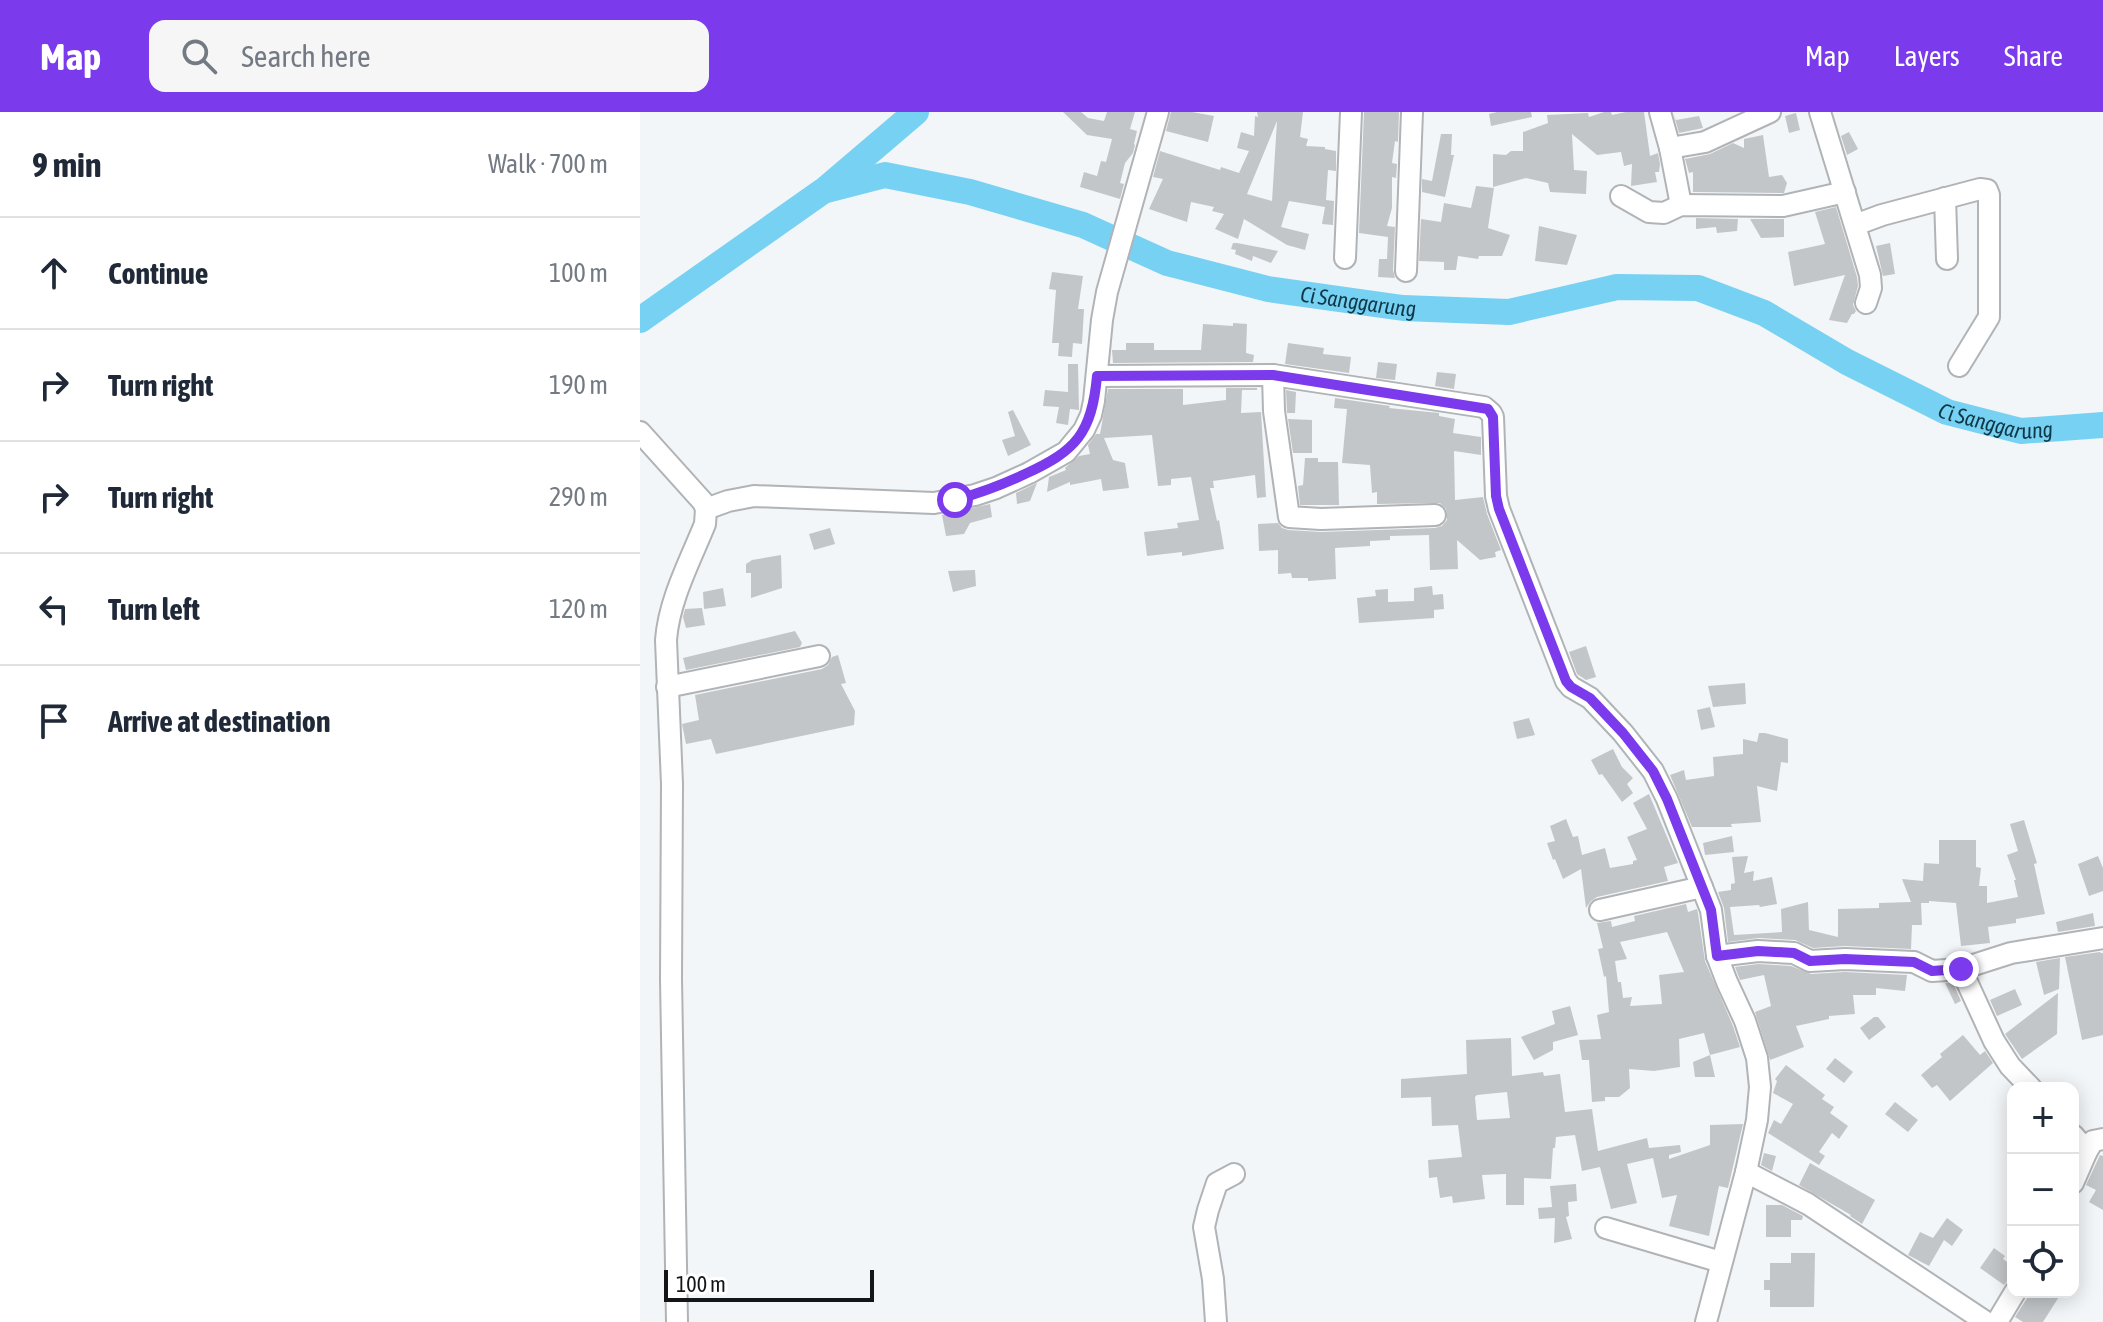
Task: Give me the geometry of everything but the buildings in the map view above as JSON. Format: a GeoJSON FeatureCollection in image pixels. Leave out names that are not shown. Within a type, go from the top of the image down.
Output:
{"type":"FeatureCollection","features":[{"type":"Feature","properties":{"kind":"street"},"geometry":{"type":"LineString","coordinates":[[706,509],[754,496],[934,503],[955,500],[996,488],[1066,452],[1076,442],[1091,415],[1107,292],[1158,112]]}},
{"type":"Feature","properties":{"kind":"street"},"geometry":{"type":"LineString","coordinates":[[1345,258],[1351,112]]}},
{"type":"Feature","properties":{"kind":"street"},"geometry":{"type":"LineString","coordinates":[[1406,271],[1412,112]]}},
{"type":"Feature","properties":{"kind":"street"},"geometry":{"type":"LineString","coordinates":[[1660,112],[1681,205]]}},
{"type":"Feature","properties":{"kind":"street"},"geometry":{"type":"LineString","coordinates":[[1670,148],[1705,142],[1770,112]]}},
{"type":"Feature","properties":{"kind":"street"},"geometry":{"type":"LineString","coordinates":[[1820,112],[1870,275],[1871,288],[1866,303]]}},
{"type":"Feature","properties":{"kind":"street"},"geometry":{"type":"LineString","coordinates":[[1855,225],[1985,188],[1989,195],[1989,317],[1959,366]]}},
{"type":"Feature","properties":{"kind":"street"},"geometry":{"type":"LineString","coordinates":[[1621,196],[1649,212],[1664,213],[1681,205],[1783,206],[1845,192]]}},
{"type":"Feature","properties":{"kind":"street"},"geometry":{"type":"LineString","coordinates":[[1945,198],[1947,259]]}},
{"type":"Feature","properties":{"kind":"street"},"geometry":{"type":"LineString","coordinates":[[1097,376],[1273,375],[1488,409],[1493,417],[1499,509],[1566,681],[1590,698],[1653,771],[1711,910],[1717,956],[1757,1058],[1760,1087],[1757,1120],[1706,1322]]}},
{"type":"Feature","properties":{"kind":"street"},"geometry":{"type":"LineString","coordinates":[[1273,375],[1274,411],[1289,517],[1321,519],[1435,515]]}},
{"type":"Feature","properties":{"kind":"street"},"geometry":{"type":"LineString","coordinates":[[640,432],[706,509],[705,524],[667,627],[672,784],[671,979],[677,1322]]}},
{"type":"Feature","properties":{"kind":"street"},"geometry":{"type":"LineString","coordinates":[[667,687],[819,656]]}},
{"type":"Feature","properties":{"kind":"street"},"geometry":{"type":"LineString","coordinates":[[1600,910],[1702,887]]}},
{"type":"Feature","properties":{"kind":"street"},"geometry":{"type":"LineString","coordinates":[[1717,956],[1758,951],[1794,953],[1810,961],[1914,962],[1932,971],[1961,969],[2011,953],[2103,938]]}},
{"type":"Feature","properties":{"kind":"street"},"geometry":{"type":"LineString","coordinates":[[1961,969],[1994,1041],[2010,1066],[2025,1082]]}},
{"type":"Feature","properties":{"kind":"street"},"geometry":{"type":"LineString","coordinates":[[2079,1173],[2095,1145]]}},
{"type":"Feature","properties":{"kind":"street"},"geometry":{"type":"LineString","coordinates":[[1746,1172],[1808,1204],[1986,1322]]}},
{"type":"Feature","properties":{"kind":"street"},"geometry":{"type":"LineString","coordinates":[[1216,1322],[1205,1222],[1217,1183],[1234,1174]]}},
{"type":"Feature","properties":{"kind":"street"},"geometry":{"type":"LineString","coordinates":[[1606,1228],[1721,1262]]}},
{"type":"Feature","properties":{"kind":"street"},"geometry":{"type":"LineString","coordinates":[[1997,1322],[2011,1298]]}},
{"type":"Feature","properties":{"kind":"waterway"},"geometry":{"type":"LineString","coordinates":[[827,188],[916,112]]}},
{"type":"Feature","properties":{"kind":"waterway","name":"Ci Sanggarung"},"geometry":{"type":"LineString","coordinates":[[640,320],[823,191],[885,175],[970,192],[1083,225],[1167,263],[1268,289],[1403,308],[1509,312],[1617,287],[1698,288],[1764,313],[1847,362],[1947,412],[2021,431],[2103,425]]}},
{"type":"Feature","properties":{"kind":"route"},"geometry":{"type":"LineString","coordinates":[[955,500],[996,488],[1066,452],[1076,442],[1091,415],[1097,376],[1273,375],[1484,407],[1493,417],[1499,509],[1566,681],[1590,698],[1653,771],[1711,910],[1717,956],[1758,951],[1794,953],[1810,961],[1914,962],[1932,971],[1961,969]]}}]}
